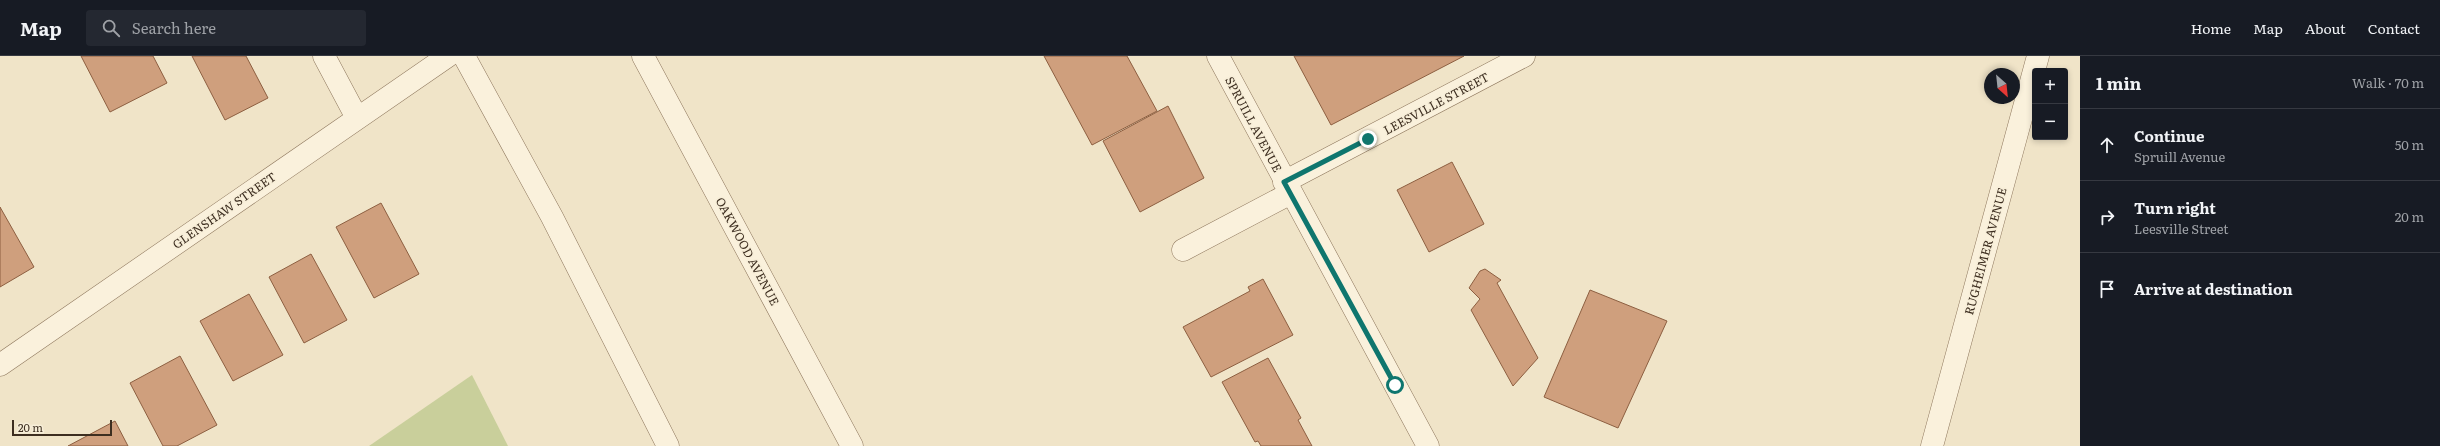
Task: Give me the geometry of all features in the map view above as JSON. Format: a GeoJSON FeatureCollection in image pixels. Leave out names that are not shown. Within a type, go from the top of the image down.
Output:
{"type":"FeatureCollection","features":[{"type":"Feature","properties":{"kind":"street"},"geometry":{"type":"LineString","coordinates":[[324,56],[357,118]]}},
{"type":"Feature","properties":{"kind":"street","name":"GLENSHAW STREET"},"geometry":{"type":"LineString","coordinates":[[0,365],[448,56]]}},
{"type":"Feature","properties":{"kind":"street"},"geometry":{"type":"LineString","coordinates":[[464,56],[552,217],[668,446]]}},
{"type":"Feature","properties":{"kind":"street","name":"OAKWOOD AVENUE"},"geometry":{"type":"LineString","coordinates":[[643,56],[852,446]]}},
{"type":"Feature","properties":{"kind":"street","name":"SPRUILL AVENUE"},"geometry":{"type":"LineString","coordinates":[[1218,56],[1428,446]]}},
{"type":"Feature","properties":{"kind":"street","name":"LEESVILLE STREET"},"geometry":{"type":"LineString","coordinates":[[1183,250],[1288,187],[1524,56]]}},
{"type":"Feature","properties":{"kind":"street","name":"RUGHEIMER AVENUE"},"geometry":{"type":"LineString","coordinates":[[1932,446],[2038,56]]}},
{"type":"Feature","properties":{"kind":"green space"},"geometry":{"type":"Polygon","coordinates":[[[472,375],[508,446],[369,446],[472,375]]]}},
{"type":"Feature","properties":{"kind":"building"},"geometry":{"type":"Polygon","coordinates":[[[81,56],[153,56],[167,83],[110,112],[81,56]]]}},
{"type":"Feature","properties":{"kind":"building"},"geometry":{"type":"Polygon","coordinates":[[[192,56],[246,56],[268,98],[225,120],[192,56]]]}},
{"type":"Feature","properties":{"kind":"building"},"geometry":{"type":"Polygon","coordinates":[[[1044,56],[1127,56],[1157,111],[1092,145],[1044,56]]]}},
{"type":"Feature","properties":{"kind":"building"},"geometry":{"type":"Polygon","coordinates":[[[1294,56],[1464,56],[1331,125],[1294,56]]]}},
{"type":"Feature","properties":{"kind":"building"},"geometry":{"type":"Polygon","coordinates":[[[1168,106],[1204,178],[1140,212],[1103,141],[1168,106]]]}},
{"type":"Feature","properties":{"kind":"building"},"geometry":{"type":"Polygon","coordinates":[[[1452,162],[1484,224],[1429,252],[1397,190],[1452,162]]]}},
{"type":"Feature","properties":{"kind":"building"},"geometry":{"type":"Polygon","coordinates":[[[381,203],[419,274],[374,298],[336,227],[381,203]]]}},
{"type":"Feature","properties":{"kind":"building"},"geometry":{"type":"Polygon","coordinates":[[[0,207],[34,267],[0,287],[0,207]]]}},
{"type":"Feature","properties":{"kind":"building"},"geometry":{"type":"Polygon","coordinates":[[[311,254],[347,320],[304,343],[269,277],[311,254]]]}},
{"type":"Feature","properties":{"kind":"building"},"geometry":{"type":"Polygon","coordinates":[[[1485,269],[1501,280],[1497,283],[1538,358],[1513,386],[1471,310],[1480,299],[1469,288],[1480,271],[1485,269]]]}},
{"type":"Feature","properties":{"kind":"building"},"geometry":{"type":"Polygon","coordinates":[[[1263,279],[1293,335],[1211,377],[1183,327],[1250,291],[1248,287],[1263,279]]]}},
{"type":"Feature","properties":{"kind":"building"},"geometry":{"type":"Polygon","coordinates":[[[1590,290],[1667,321],[1618,428],[1544,397],[1590,290]]]}},
{"type":"Feature","properties":{"kind":"building"},"geometry":{"type":"Polygon","coordinates":[[[249,294],[283,355],[233,381],[200,321],[249,294]]]}},
{"type":"Feature","properties":{"kind":"building"},"geometry":{"type":"Polygon","coordinates":[[[180,356],[217,425],[177,446],[163,446],[130,383],[180,356]]]}},
{"type":"Feature","properties":{"kind":"building"},"geometry":{"type":"Polygon","coordinates":[[[1268,358],[1301,418],[1298,420],[1312,446],[1261,446],[1258,441],[1255,442],[1222,382],[1268,358]]]}},
{"type":"Feature","properties":{"kind":"building"},"geometry":{"type":"Polygon","coordinates":[[[115,421],[128,446],[68,446],[115,421]]]}},
{"type":"Feature","properties":{"kind":"route"},"geometry":{"type":"LineString","coordinates":[[1368,139],[1284,182],[1395,385]]}}]}
